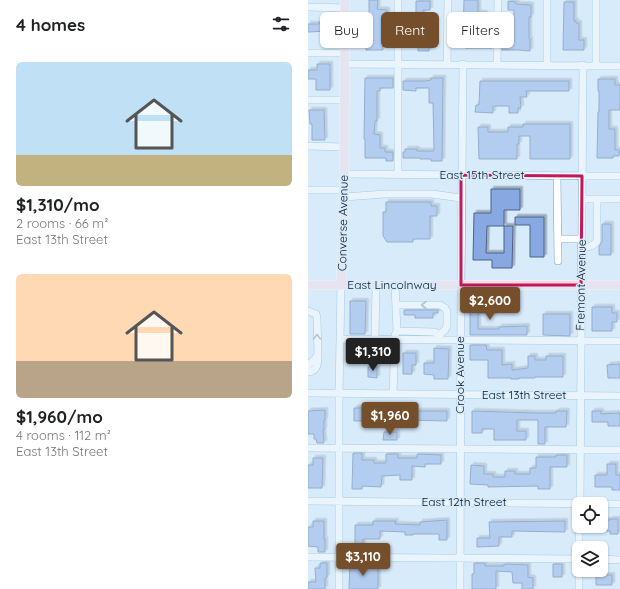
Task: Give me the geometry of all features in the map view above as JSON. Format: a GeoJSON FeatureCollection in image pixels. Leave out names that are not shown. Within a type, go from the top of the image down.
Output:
{"type":"FeatureCollection","features":[{"type":"Feature","properties":{"kind":"main road","name":"Converse Avenue"},"geometry":{"type":"LineString","coordinates":[[341,285],[344,193],[345,4]]}},
{"type":"Feature","properties":{"kind":"main road","name":"East Lincolnway"},"geometry":{"type":"LineString","coordinates":[[308,284],[620,285]]}},
{"type":"Feature","properties":{"kind":"street"},"geometry":{"type":"LineString","coordinates":[[398,0],[398,175]]}},
{"type":"Feature","properties":{"kind":"street"},"geometry":{"type":"LineString","coordinates":[[447,64],[448,0]]}},
{"type":"Feature","properties":{"kind":"street"},"geometry":{"type":"LineString","coordinates":[[498,0],[498,65]]}},
{"type":"Feature","properties":{"kind":"street"},"geometry":{"type":"LineString","coordinates":[[547,0],[547,65]]}},
{"type":"Feature","properties":{"kind":"street"},"geometry":{"type":"LineString","coordinates":[[596,0],[596,65]]}},
{"type":"Feature","properties":{"kind":"street"},"geometry":{"type":"LineString","coordinates":[[308,7],[345,4]]}},
{"type":"Feature","properties":{"kind":"street"},"geometry":{"type":"LineString","coordinates":[[308,53],[344,53]]}},
{"type":"Feature","properties":{"kind":"street"},"geometry":{"type":"LineString","coordinates":[[344,64],[620,66]]}},
{"type":"Feature","properties":{"kind":"street","name":"Crook Avenue"},"geometry":{"type":"LineString","coordinates":[[460,589],[460,340],[463,64]]}},
{"type":"Feature","properties":{"kind":"street","name":"Fremont Avenue"},"geometry":{"type":"LineString","coordinates":[[580,497],[583,65]]}},
{"type":"Feature","properties":{"kind":"street"},"geometry":{"type":"LineString","coordinates":[[308,100],[344,100]]}},
{"type":"Feature","properties":{"kind":"street"},"geometry":{"type":"LineString","coordinates":[[308,146],[344,147]]}},
{"type":"Feature","properties":{"kind":"street","name":"East 15th Street"},"geometry":{"type":"LineString","coordinates":[[344,174],[620,176]]}},
{"type":"Feature","properties":{"kind":"street"},"geometry":{"type":"LineString","coordinates":[[557,176],[558,261]]}},
{"type":"Feature","properties":{"kind":"street"},"geometry":{"type":"LineString","coordinates":[[308,190],[344,193],[432,194],[461,198]]}},
{"type":"Feature","properties":{"kind":"street"},"geometry":{"type":"LineString","coordinates":[[582,199],[620,199]]}},
{"type":"Feature","properties":{"kind":"street"},"geometry":{"type":"LineString","coordinates":[[581,247],[594,245],[597,241],[597,199]]}},
{"type":"Feature","properties":{"kind":"street"},"geometry":{"type":"LineString","coordinates":[[558,239],[582,239]]}},
{"type":"Feature","properties":{"kind":"street","name":"Converse Avenue"},"geometry":{"type":"LineString","coordinates":[[339,589],[339,394],[341,285]]}},
{"type":"Feature","properties":{"kind":"street"},"geometry":{"type":"LineString","coordinates":[[375,340],[376,285]]}},
{"type":"Feature","properties":{"kind":"street"},"geometry":{"type":"LineString","coordinates":[[394,394],[395,334],[397,331],[395,285]]}},
{"type":"Feature","properties":{"kind":"street"},"geometry":{"type":"LineString","coordinates":[[396,305],[440,305],[445,308],[447,312],[447,326],[440,338]]}},
{"type":"Feature","properties":{"kind":"street"},"geometry":{"type":"LineString","coordinates":[[308,311],[316,314],[317,318],[318,354],[316,369],[312,372],[308,372]]}},
{"type":"Feature","properties":{"kind":"street"},"geometry":{"type":"LineString","coordinates":[[397,331],[430,331],[437,333],[440,338]]}},
{"type":"Feature","properties":{"kind":"street"},"geometry":{"type":"LineString","coordinates":[[340,339],[395,340],[440,338],[460,340],[620,341]]}},
{"type":"Feature","properties":{"kind":"street"},"geometry":{"type":"LineString","coordinates":[[308,365],[318,354]]}},
{"type":"Feature","properties":{"kind":"street","name":"East 13th Street"},"geometry":{"type":"LineString","coordinates":[[308,393],[620,396]]}},
{"type":"Feature","properties":{"kind":"street"},"geometry":{"type":"LineString","coordinates":[[308,448],[620,450]]}},
{"type":"Feature","properties":{"kind":"street","name":"East 12th Street"},"geometry":{"type":"LineString","coordinates":[[308,501],[572,504]]}},
{"type":"Feature","properties":{"kind":"street","name":"East 12th Street"},"geometry":{"type":"LineString","coordinates":[[608,504],[620,504]]}},
{"type":"Feature","properties":{"kind":"street"},"geometry":{"type":"LineString","coordinates":[[308,557],[572,559]]}},
{"type":"Feature","properties":{"kind":"street"},"geometry":{"type":"LineString","coordinates":[[608,559],[620,560]]}},
{"type":"Feature","properties":{"kind":"street"},"geometry":{"type":"LineString","coordinates":[[579,577],[579,589]]}},
{"type":"Feature","properties":{"kind":"highlighted area"},"geometry":{"type":"Polygon","coordinates":[[[461,175],[582,176],[581,285],[461,285],[461,175]]]}},
{"type":"Feature","properties":{"kind":"building"},"geometry":{"type":"Polygon","coordinates":[[[369,0],[378,0],[377,9],[387,10],[387,12],[381,12],[381,48],[383,48],[383,50],[366,50],[366,48],[373,48],[373,12],[369,12],[369,0]]]}},
{"type":"Feature","properties":{"kind":"building"},"geometry":{"type":"Polygon","coordinates":[[[464,0],[478,0],[478,12],[464,12],[464,0]]]}},
{"type":"Feature","properties":{"kind":"building"},"geometry":{"type":"Polygon","coordinates":[[[416,1],[430,1],[430,10],[416,12],[416,1]]]}},
{"type":"Feature","properties":{"kind":"building"},"geometry":{"type":"Polygon","coordinates":[[[508,1],[516,2],[516,4],[531,5],[531,17],[529,17],[530,51],[502,50],[502,48],[514,48],[514,10],[508,10],[508,1]]]}},
{"type":"Feature","properties":{"kind":"building"},"geometry":{"type":"Polygon","coordinates":[[[564,2],[574,2],[574,21],[579,23],[579,40],[584,40],[584,50],[563,50],[564,2]]]}},
{"type":"Feature","properties":{"kind":"building"},"geometry":{"type":"Polygon","coordinates":[[[320,22],[320,31],[308,32],[308,24],[319,24],[320,22]]]}},
{"type":"Feature","properties":{"kind":"building"},"geometry":{"type":"Polygon","coordinates":[[[418,48],[429,48],[429,51],[418,51],[418,48]]]}},
{"type":"Feature","properties":{"kind":"building"},"geometry":{"type":"Polygon","coordinates":[[[317,64],[330,64],[330,90],[316,90],[316,79],[308,79],[308,70],[317,70],[317,64]]]}},
{"type":"Feature","properties":{"kind":"building"},"geometry":{"type":"Polygon","coordinates":[[[365,78],[393,78],[393,88],[380,88],[380,91],[377,91],[377,121],[375,121],[374,134],[380,135],[380,148],[385,148],[385,152],[393,152],[393,161],[386,161],[386,158],[365,158],[365,78]]]}},
{"type":"Feature","properties":{"kind":"building"},"geometry":{"type":"Polygon","coordinates":[[[431,78],[443,78],[442,161],[431,161],[431,159],[420,158],[403,158],[403,152],[405,152],[405,149],[434,151],[433,103],[429,103],[429,88],[416,88],[416,91],[403,90],[403,81],[425,81],[431,80],[431,78]]]}},
{"type":"Feature","properties":{"kind":"building"},"geometry":{"type":"Polygon","coordinates":[[[598,79],[615,79],[615,85],[620,85],[620,110],[609,110],[609,129],[615,129],[615,150],[619,150],[619,156],[613,156],[613,158],[597,158],[599,112],[598,79]]]}},
{"type":"Feature","properties":{"kind":"building"},"geometry":{"type":"Polygon","coordinates":[[[480,81],[569,81],[569,91],[526,91],[527,97],[520,97],[521,108],[518,108],[518,113],[509,113],[509,106],[493,106],[493,113],[475,112],[476,105],[479,105],[480,81]]]}},
{"type":"Feature","properties":{"kind":"building"},"geometry":{"type":"Polygon","coordinates":[[[309,110],[324,110],[325,140],[312,140],[312,124],[310,124],[309,110]]]}},
{"type":"Feature","properties":{"kind":"building"},"geometry":{"type":"Polygon","coordinates":[[[523,124],[570,124],[570,159],[530,159],[530,136],[519,136],[519,144],[517,144],[517,159],[479,159],[478,127],[488,127],[488,132],[508,132],[508,127],[523,127],[523,124]]]}},
{"type":"Feature","properties":{"kind":"building"},"geometry":{"type":"Polygon","coordinates":[[[491,189],[520,189],[520,210],[504,210],[504,226],[513,226],[512,268],[492,268],[492,260],[473,260],[474,213],[491,213],[491,189]],[[487,226],[486,253],[504,253],[504,226],[487,226]]]}},
{"type":"Feature","properties":{"kind":"building"},"geometry":{"type":"Polygon","coordinates":[[[386,202],[431,202],[431,206],[437,206],[437,216],[430,216],[430,239],[413,239],[413,242],[387,242],[383,236],[383,212],[386,212],[386,202]]]}},
{"type":"Feature","properties":{"kind":"building"},"geometry":{"type":"Polygon","coordinates":[[[515,217],[544,217],[544,257],[530,257],[530,225],[515,225],[515,217]]]}},
{"type":"Feature","properties":{"kind":"building"},"geometry":{"type":"Polygon","coordinates":[[[602,224],[611,224],[611,255],[599,255],[599,247],[602,241],[602,224]]]}},
{"type":"Feature","properties":{"kind":"building"},"geometry":{"type":"Polygon","coordinates":[[[350,301],[366,301],[365,334],[350,334],[350,301]]]}},
{"type":"Feature","properties":{"kind":"building"},"geometry":{"type":"Polygon","coordinates":[[[470,301],[497,301],[497,313],[478,313],[478,329],[499,329],[499,327],[527,326],[527,335],[470,335],[470,301]]]}},
{"type":"Feature","properties":{"kind":"building"},"geometry":{"type":"Polygon","coordinates":[[[592,307],[612,307],[612,313],[617,313],[617,322],[612,322],[612,331],[592,331],[592,307]]]}},
{"type":"Feature","properties":{"kind":"building"},"geometry":{"type":"Polygon","coordinates":[[[404,310],[438,310],[438,313],[433,313],[433,318],[415,318],[415,315],[404,315],[404,310]]]}},
{"type":"Feature","properties":{"kind":"building"},"geometry":{"type":"Polygon","coordinates":[[[543,314],[570,314],[570,336],[543,335],[543,314]]]}},
{"type":"Feature","properties":{"kind":"building"},"geometry":{"type":"Polygon","coordinates":[[[470,345],[486,345],[487,350],[502,350],[502,365],[512,364],[512,370],[528,368],[528,356],[535,356],[535,360],[546,360],[546,356],[563,356],[563,377],[535,377],[519,379],[488,378],[488,360],[470,360],[470,345]]]}},
{"type":"Feature","properties":{"kind":"building"},"geometry":{"type":"Polygon","coordinates":[[[434,348],[449,349],[448,379],[434,379],[434,375],[424,374],[424,363],[434,363],[434,348]]]}},
{"type":"Feature","properties":{"kind":"building"},"geometry":{"type":"Polygon","coordinates":[[[403,353],[416,353],[416,365],[412,365],[412,374],[403,374],[403,353]]]}},
{"type":"Feature","properties":{"kind":"building"},"geometry":{"type":"Polygon","coordinates":[[[620,364],[620,378],[608,378],[607,365],[620,364]]]}},
{"type":"Feature","properties":{"kind":"building"},"geometry":{"type":"Polygon","coordinates":[[[368,367],[377,367],[377,378],[368,377],[368,367]]]}},
{"type":"Feature","properties":{"kind":"building"},"geometry":{"type":"Polygon","coordinates":[[[354,408],[368,408],[368,421],[354,421],[354,408]]]}},
{"type":"Feature","properties":{"kind":"building"},"geometry":{"type":"Polygon","coordinates":[[[325,410],[323,430],[324,443],[317,443],[316,439],[314,439],[314,434],[308,434],[308,411],[325,410]]]}},
{"type":"Feature","properties":{"kind":"building"},"geometry":{"type":"Polygon","coordinates":[[[417,411],[447,411],[447,421],[407,420],[407,413],[417,413],[417,411]]]}},
{"type":"Feature","properties":{"kind":"building"},"geometry":{"type":"Polygon","coordinates":[[[472,411],[556,413],[556,411],[567,411],[566,427],[545,427],[545,444],[538,444],[538,420],[517,420],[517,431],[526,431],[526,440],[494,440],[494,429],[482,429],[482,433],[472,433],[472,411]]]}},
{"type":"Feature","properties":{"kind":"building"},"geometry":{"type":"Polygon","coordinates":[[[592,411],[601,411],[601,414],[620,413],[620,426],[608,426],[608,422],[592,422],[592,411]]]}},
{"type":"Feature","properties":{"kind":"building"},"geometry":{"type":"Polygon","coordinates":[[[384,413],[397,413],[397,421],[384,421],[384,413]]]}},
{"type":"Feature","properties":{"kind":"building"},"geometry":{"type":"Polygon","coordinates":[[[384,432],[397,432],[397,440],[383,440],[384,432]]]}},
{"type":"Feature","properties":{"kind":"building"},"geometry":{"type":"Polygon","coordinates":[[[353,453],[362,453],[362,460],[374,460],[374,463],[386,463],[386,454],[398,454],[398,458],[417,458],[417,454],[441,455],[441,464],[425,464],[425,467],[412,466],[412,480],[400,480],[400,475],[382,476],[381,487],[362,486],[362,489],[352,489],[353,453]]]}},
{"type":"Feature","properties":{"kind":"building"},"geometry":{"type":"Polygon","coordinates":[[[556,455],[567,455],[567,467],[550,467],[550,489],[538,489],[538,486],[488,487],[488,485],[470,484],[471,465],[484,466],[484,474],[493,474],[493,477],[505,477],[505,471],[515,471],[515,474],[530,474],[530,468],[536,468],[536,457],[556,457],[556,455]]]}},
{"type":"Feature","properties":{"kind":"building"},"geometry":{"type":"Polygon","coordinates":[[[313,458],[323,458],[322,488],[308,488],[308,465],[313,465],[313,458]]]}},
{"type":"Feature","properties":{"kind":"building"},"geometry":{"type":"Polygon","coordinates":[[[607,464],[616,464],[616,475],[620,475],[620,490],[612,490],[612,487],[595,487],[595,475],[607,475],[607,464]]]}},
{"type":"Feature","properties":{"kind":"building"},"geometry":{"type":"Polygon","coordinates":[[[618,519],[618,534],[610,534],[610,531],[608,531],[608,520],[618,519]]]}},
{"type":"Feature","properties":{"kind":"building"},"geometry":{"type":"Polygon","coordinates":[[[447,520],[447,540],[439,540],[439,534],[405,535],[405,532],[380,531],[380,539],[363,539],[363,546],[355,546],[355,525],[373,525],[373,521],[396,521],[395,524],[420,525],[420,522],[447,520]]]}},
{"type":"Feature","properties":{"kind":"building"},"geometry":{"type":"Polygon","coordinates":[[[313,521],[324,521],[325,552],[318,552],[318,547],[308,546],[308,527],[313,527],[313,521]]]}},
{"type":"Feature","properties":{"kind":"building"},"geometry":{"type":"Polygon","coordinates":[[[565,521],[565,532],[512,531],[512,537],[499,537],[499,546],[477,547],[477,538],[490,538],[489,522],[565,521]]]}},
{"type":"Feature","properties":{"kind":"building"},"geometry":{"type":"Polygon","coordinates":[[[320,563],[327,563],[325,589],[308,589],[308,582],[316,582],[315,568],[320,568],[320,563]]]}},
{"type":"Feature","properties":{"kind":"building"},"geometry":{"type":"Polygon","coordinates":[[[350,563],[360,563],[360,567],[378,567],[378,589],[349,589],[350,563]]]}},
{"type":"Feature","properties":{"kind":"building"},"geometry":{"type":"Polygon","coordinates":[[[474,563],[485,563],[485,566],[504,566],[504,564],[528,565],[528,577],[533,578],[533,589],[522,589],[522,583],[513,583],[512,572],[496,571],[496,589],[472,589],[474,563]]]}},
{"type":"Feature","properties":{"kind":"building"},"geometry":{"type":"Polygon","coordinates":[[[553,564],[562,564],[562,577],[553,577],[553,564]]]}},
{"type":"Feature","properties":{"kind":"building"},"geometry":{"type":"Polygon","coordinates":[[[608,575],[612,575],[612,585],[596,585],[596,577],[608,577],[608,575]]]}}]}
